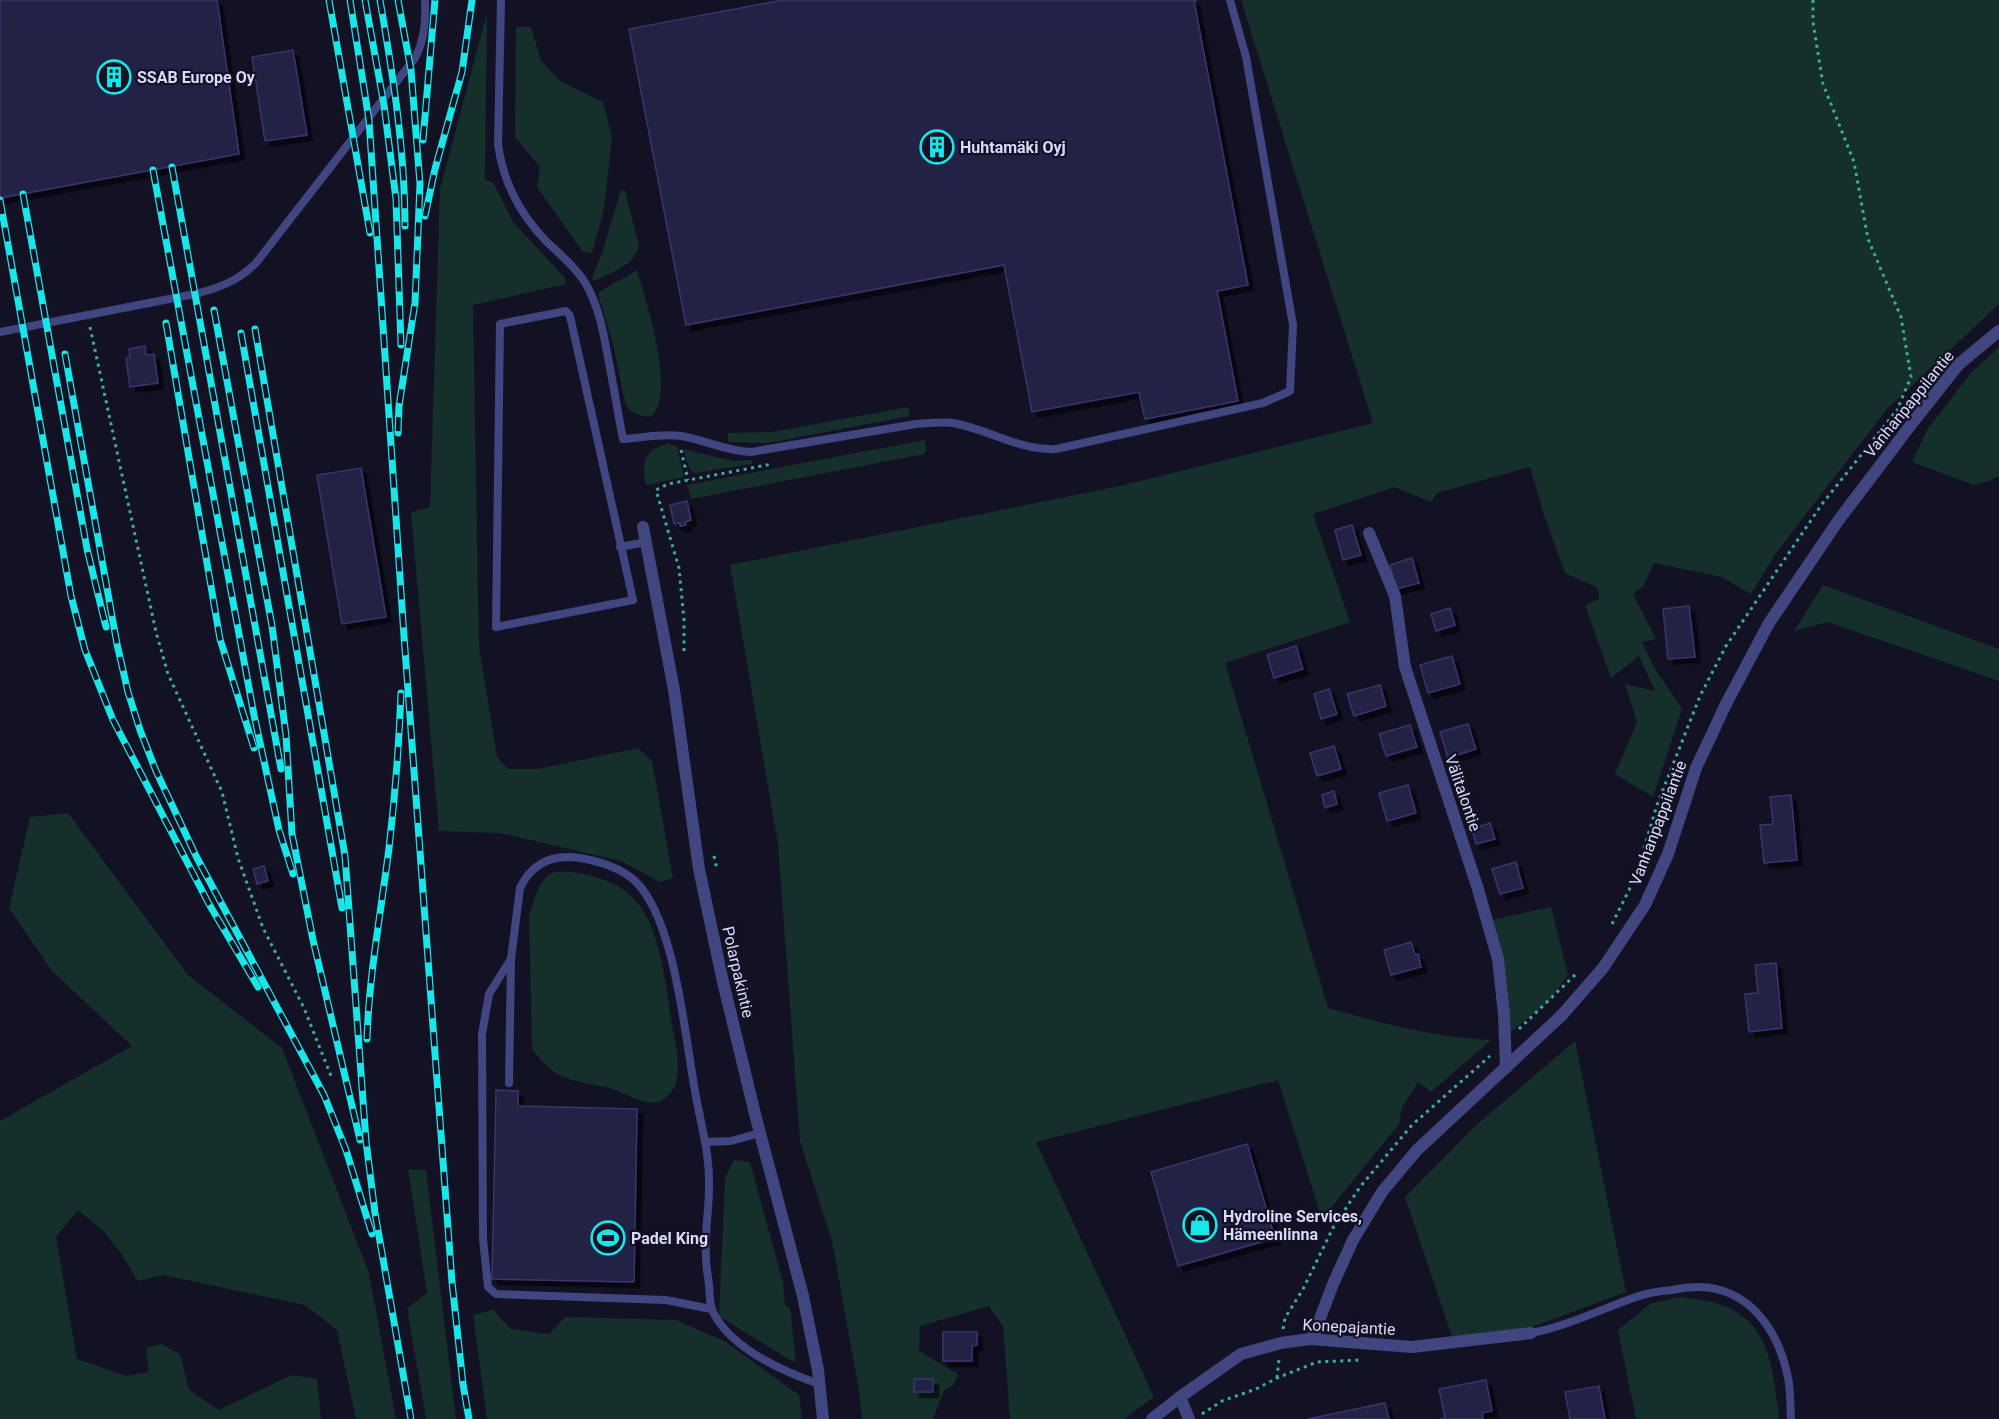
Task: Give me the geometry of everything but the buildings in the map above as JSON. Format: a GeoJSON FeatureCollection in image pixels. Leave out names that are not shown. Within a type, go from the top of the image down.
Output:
{"type":"FeatureCollection","features":[{"type":"Feature","properties":{"kind":"street","name":"Vanhanpappilantie"},"geometry":{"type":"LineString","coordinates":[[1311,1339],[1353,1240],[1382,1192],[1417,1150],[1562,1015],[1603,968],[1645,905],[1668,854],[1696,768],[1769,622],[1838,521],[1913,422],[1959,364],[1999,331]]}},
{"type":"Feature","properties":{"kind":"street","name":"Polarpakintie"},"geometry":{"type":"LineString","coordinates":[[643,527],[674,690],[699,869],[723,982],[803,1296],[823,1419]]}},
{"type":"Feature","properties":{"kind":"street","name":"Välitalontie"},"geometry":{"type":"LineString","coordinates":[[1370,533],[1395,596],[1405,667],[1477,886],[1498,959],[1504,1014],[1506,1068]]}},
{"type":"Feature","properties":{"kind":"street","name":"Konepajantie"},"geometry":{"type":"LineString","coordinates":[[1152,1419],[1240,1354],[1281,1343],[1311,1339],[1412,1347],[1531,1333]]}},
{"type":"Feature","properties":{"kind":"street"},"geometry":{"type":"LineString","coordinates":[[1180,1397],[1189,1419]]}},
{"type":"Feature","properties":{"kind":"lane"},"geometry":{"type":"LineString","coordinates":[[0,332],[219,288],[249,270],[415,58],[425,28],[425,0]]}},
{"type":"Feature","properties":{"kind":"lane"},"geometry":{"type":"LineString","coordinates":[[501,0],[498,144],[502,167],[510,188],[528,220],[574,268],[585,282],[591,295],[602,329],[623,439],[680,436],[726,449],[751,452],[916,424],[951,422],[1030,447],[1056,449],[1263,403],[1290,392],[1293,325],[1246,57],[1230,0]]}},
{"type":"Feature","properties":{"kind":"lane"},"geometry":{"type":"LineString","coordinates":[[566,311],[570,315],[620,547],[633,600],[496,627],[500,324],[566,311]]}},
{"type":"Feature","properties":{"kind":"lane"},"geometry":{"type":"LineString","coordinates":[[620,547],[646,542]]}},
{"type":"Feature","properties":{"kind":"lane"},"geometry":{"type":"LineString","coordinates":[[509,1083],[511,959],[520,888],[532,869],[541,863],[556,859],[578,858],[602,863],[634,880],[658,915],[682,1008],[695,1092],[706,1142],[709,1181],[705,1257],[711,1309],[729,1335],[742,1346],[791,1374],[819,1384]]}},
{"type":"Feature","properties":{"kind":"lane"},"geometry":{"type":"LineString","coordinates":[[511,959],[489,994],[483,1034],[483,1239],[488,1287],[496,1294],[666,1300],[711,1309]]}},
{"type":"Feature","properties":{"kind":"lane"},"geometry":{"type":"LineString","coordinates":[[706,1142],[730,1141],[760,1133]]}},
{"type":"Feature","properties":{"kind":"lane"},"geometry":{"type":"LineString","coordinates":[[1531,1333],[1562,1326],[1646,1294],[1699,1287],[1720,1291],[1749,1304],[1771,1330],[1780,1349],[1788,1376],[1791,1419]]}},
{"type":"Feature","properties":{"kind":"path"},"geometry":{"type":"LineString","coordinates":[[1610,930],[1635,878],[1657,804],[1700,696],[1726,646],[1822,504],[1897,410],[1911,377],[1901,316],[1868,238],[1854,162],[1823,84],[1813,22],[1813,0]]}},
{"type":"Feature","properties":{"kind":"path"},"geometry":{"type":"LineString","coordinates":[[88,315],[156,632],[168,674],[222,792],[238,858],[263,928],[304,1008],[332,1076]]}},
{"type":"Feature","properties":{"kind":"path"},"geometry":{"type":"LineString","coordinates":[[1897,410],[1913,422]]}},
{"type":"Feature","properties":{"kind":"path"},"geometry":{"type":"LineString","coordinates":[[680,436],[688,480]]}},
{"type":"Feature","properties":{"kind":"path"},"geometry":{"type":"LineString","coordinates":[[684,657],[684,621],[679,568],[656,490],[668,484],[782,462]]}},
{"type":"Feature","properties":{"kind":"path"},"geometry":{"type":"LineString","coordinates":[[713,847],[717,871]]}},
{"type":"Feature","properties":{"kind":"path"},"geometry":{"type":"LineString","coordinates":[[1277,1378],[1285,1318],[1303,1289],[1334,1226],[1360,1186],[1412,1125],[1504,1043],[1577,972]]}},
{"type":"Feature","properties":{"kind":"path"},"geometry":{"type":"LineString","coordinates":[[1196,1419],[1222,1401],[1256,1389],[1317,1362],[1364,1359]]}},
{"type":"Feature","properties":{"kind":"green space"},"geometry":{"type":"Polygon","coordinates":[[[1241,0],[1999,0],[1999,304],[1887,409],[1776,553],[1751,594],[1722,577],[1654,563],[1644,585],[1633,594],[1656,639],[1642,642],[1655,669],[1682,709],[1653,797],[1615,774],[1637,722],[1625,684],[1655,691],[1639,656],[1611,678],[1585,605],[1599,599],[1598,588],[1565,573],[1530,467],[1437,493],[1431,502],[1394,487],[1313,514],[1350,622],[1225,663],[1328,1008],[1429,1033],[1491,1040],[1431,1092],[1418,1082],[1402,1108],[1399,1124],[1322,1219],[1278,1080],[1036,1142],[1154,1397],[1124,1419],[1010,1419],[1003,1327],[989,1306],[920,1326],[919,1351],[958,1374],[953,1386],[944,1390],[933,1419],[862,1419],[832,1241],[800,1141],[778,844],[730,565],[1120,486],[1373,423],[1241,0]]]}},
{"type":"Feature","properties":{"kind":"green space"},"geometry":{"type":"Polygon","coordinates":[[[487,13],[485,180],[493,182],[513,222],[565,278],[566,284],[473,305],[479,647],[497,757],[508,769],[538,769],[638,748],[652,761],[673,878],[660,882],[621,861],[500,833],[439,831],[411,512],[430,507],[440,189],[487,13]]]}},
{"type":"Feature","properties":{"kind":"green space"},"geometry":{"type":"Polygon","coordinates":[[[516,27],[531,27],[541,61],[560,81],[603,102],[612,137],[604,209],[592,253],[583,252],[537,187],[540,167],[515,137],[516,27]]]}},
{"type":"Feature","properties":{"kind":"green space"},"geometry":{"type":"Polygon","coordinates":[[[621,190],[625,191],[639,246],[627,264],[594,281],[592,278],[621,190]]]}},
{"type":"Feature","properties":{"kind":"green space"},"geometry":{"type":"Polygon","coordinates":[[[637,270],[652,324],[660,368],[661,388],[658,405],[651,417],[635,413],[625,402],[613,344],[598,293],[637,270]]]}},
{"type":"Feature","properties":{"kind":"green space"},"geometry":{"type":"Polygon","coordinates":[[[1999,347],[1999,476],[1974,485],[1912,462],[1927,430],[1970,374],[1999,347]]]}},
{"type":"Feature","properties":{"kind":"green space"},"geometry":{"type":"Polygon","coordinates":[[[908,407],[910,416],[768,443],[728,442],[728,433],[772,432],[908,407]]]}},
{"type":"Feature","properties":{"kind":"green space"},"geometry":{"type":"Polygon","coordinates":[[[925,440],[924,454],[691,499],[687,485],[925,440]]]}},
{"type":"Feature","properties":{"kind":"green space"},"geometry":{"type":"Polygon","coordinates":[[[667,444],[677,446],[684,477],[646,485],[644,465],[646,459],[653,450],[667,444]]]}},
{"type":"Feature","properties":{"kind":"green space"},"geometry":{"type":"Polygon","coordinates":[[[683,449],[733,461],[752,460],[752,464],[695,473],[690,470],[683,449]]]}},
{"type":"Feature","properties":{"kind":"green space"},"geometry":{"type":"Polygon","coordinates":[[[1823,585],[1999,649],[1999,681],[1828,622],[1794,631],[1823,585]]]}},
{"type":"Feature","properties":{"kind":"green space"},"geometry":{"type":"Polygon","coordinates":[[[68,813],[188,975],[282,1048],[369,1273],[396,1419],[356,1419],[337,1330],[305,1305],[163,1275],[138,1281],[121,1253],[104,1232],[78,1210],[56,1237],[77,1359],[126,1376],[149,1372],[146,1348],[161,1344],[180,1354],[189,1390],[219,1410],[291,1375],[317,1379],[321,1419],[0,1419],[0,1121],[132,1046],[52,971],[9,908],[30,817],[68,813]]]}},
{"type":"Feature","properties":{"kind":"green space"},"geometry":{"type":"Polygon","coordinates":[[[554,872],[571,872],[602,879],[620,887],[636,900],[649,921],[659,949],[678,1061],[675,1086],[661,1101],[646,1102],[612,1089],[564,1077],[548,1067],[532,1048],[529,917],[537,893],[547,876],[554,872]]]}},
{"type":"Feature","properties":{"kind":"green space"},"geometry":{"type":"Polygon","coordinates":[[[1551,907],[1568,975],[1547,1003],[1510,1032],[1491,920],[1551,907]]]}},
{"type":"Feature","properties":{"kind":"green space"},"geometry":{"type":"Polygon","coordinates":[[[1575,1041],[1626,1292],[1532,1327],[1452,1337],[1405,1197],[1474,1127],[1575,1041]]]}},
{"type":"Feature","properties":{"kind":"green space"},"geometry":{"type":"Polygon","coordinates":[[[734,1160],[750,1162],[783,1282],[785,1305],[790,1308],[796,1362],[719,1316],[725,1178],[734,1160]]]}},
{"type":"Feature","properties":{"kind":"green space"},"geometry":{"type":"Polygon","coordinates":[[[408,1169],[426,1170],[456,1419],[426,1419],[407,1308],[427,1293],[408,1169]]]}},
{"type":"Feature","properties":{"kind":"green space"},"geometry":{"type":"Polygon","coordinates":[[[1679,1297],[1707,1301],[1729,1308],[1746,1319],[1758,1333],[1772,1370],[1779,1419],[1636,1419],[1618,1330],[1650,1304],[1679,1297]]]}},
{"type":"Feature","properties":{"kind":"green space"},"geometry":{"type":"Polygon","coordinates":[[[493,1310],[511,1329],[549,1334],[565,1317],[676,1320],[726,1342],[799,1395],[802,1419],[487,1419],[473,1315],[493,1310]]]}},
{"type":"Feature","properties":{"kind":"railway"},"geometry":{"type":"LineString","coordinates":[[329,0],[370,233]]}},
{"type":"Feature","properties":{"kind":"railway"},"geometry":{"type":"LineString","coordinates":[[350,0],[369,120],[404,636],[452,1282],[469,1419]]}},
{"type":"Feature","properties":{"kind":"railway"},"geometry":{"type":"LineString","coordinates":[[365,0],[384,105],[396,199],[401,345]]}},
{"type":"Feature","properties":{"kind":"railway"},"geometry":{"type":"LineString","coordinates":[[380,0],[401,141],[405,226]]}},
{"type":"Feature","properties":{"kind":"railway"},"geometry":{"type":"LineString","coordinates":[[398,0],[411,70],[420,184],[415,303],[399,406],[398,433]]}},
{"type":"Feature","properties":{"kind":"railway"},"geometry":{"type":"LineString","coordinates":[[423,140],[435,0]]}},
{"type":"Feature","properties":{"kind":"railway"},"geometry":{"type":"LineString","coordinates":[[425,216],[435,169],[462,72],[472,0]]}},
{"type":"Feature","properties":{"kind":"railway"},"geometry":{"type":"LineString","coordinates":[[172,167],[281,769]]}},
{"type":"Feature","properties":{"kind":"railway"},"geometry":{"type":"LineString","coordinates":[[153,170],[254,715],[279,830],[293,874]]}},
{"type":"Feature","properties":{"kind":"railway"},"geometry":{"type":"LineString","coordinates":[[23,194],[87,549],[106,627]]}},
{"type":"Feature","properties":{"kind":"railway"},"geometry":{"type":"LineString","coordinates":[[0,200],[71,596],[85,650],[113,720],[209,904],[258,987]]}},
{"type":"Feature","properties":{"kind":"railway"},"geometry":{"type":"LineString","coordinates":[[214,310],[272,626],[286,735],[292,834],[313,940],[360,1140]]}},
{"type":"Feature","properties":{"kind":"railway"},"geometry":{"type":"LineString","coordinates":[[166,323],[220,639],[254,748]]}},
{"type":"Feature","properties":{"kind":"railway"},"geometry":{"type":"LineString","coordinates":[[255,329],[345,856],[366,1141],[375,1213],[411,1419]]}},
{"type":"Feature","properties":{"kind":"railway"},"geometry":{"type":"LineString","coordinates":[[241,333],[342,908]]}},
{"type":"Feature","properties":{"kind":"railway"},"geometry":{"type":"LineString","coordinates":[[65,354],[117,644],[140,730],[156,771],[196,856],[324,1095],[346,1150],[372,1234]]}},
{"type":"Feature","properties":{"kind":"railway"},"geometry":{"type":"LineString","coordinates":[[367,1039],[373,967],[393,810],[401,693]]}},
{"type":"Feature","properties":{"kind":"place","name":"SSAB Europe Oy"},"geometry":{"type":"Point","coordinates":[114,77]}},
{"type":"Feature","properties":{"kind":"place","name":"Huhtamäki Oyj"},"geometry":{"type":"Point","coordinates":[937,147]}},
{"type":"Feature","properties":{"kind":"place","name":"Hydroline Services, Hämeenlinna"},"geometry":{"type":"Point","coordinates":[1200,1225]}},
{"type":"Feature","properties":{"kind":"place","name":"Padel King"},"geometry":{"type":"Point","coordinates":[608,1238]}}]}
